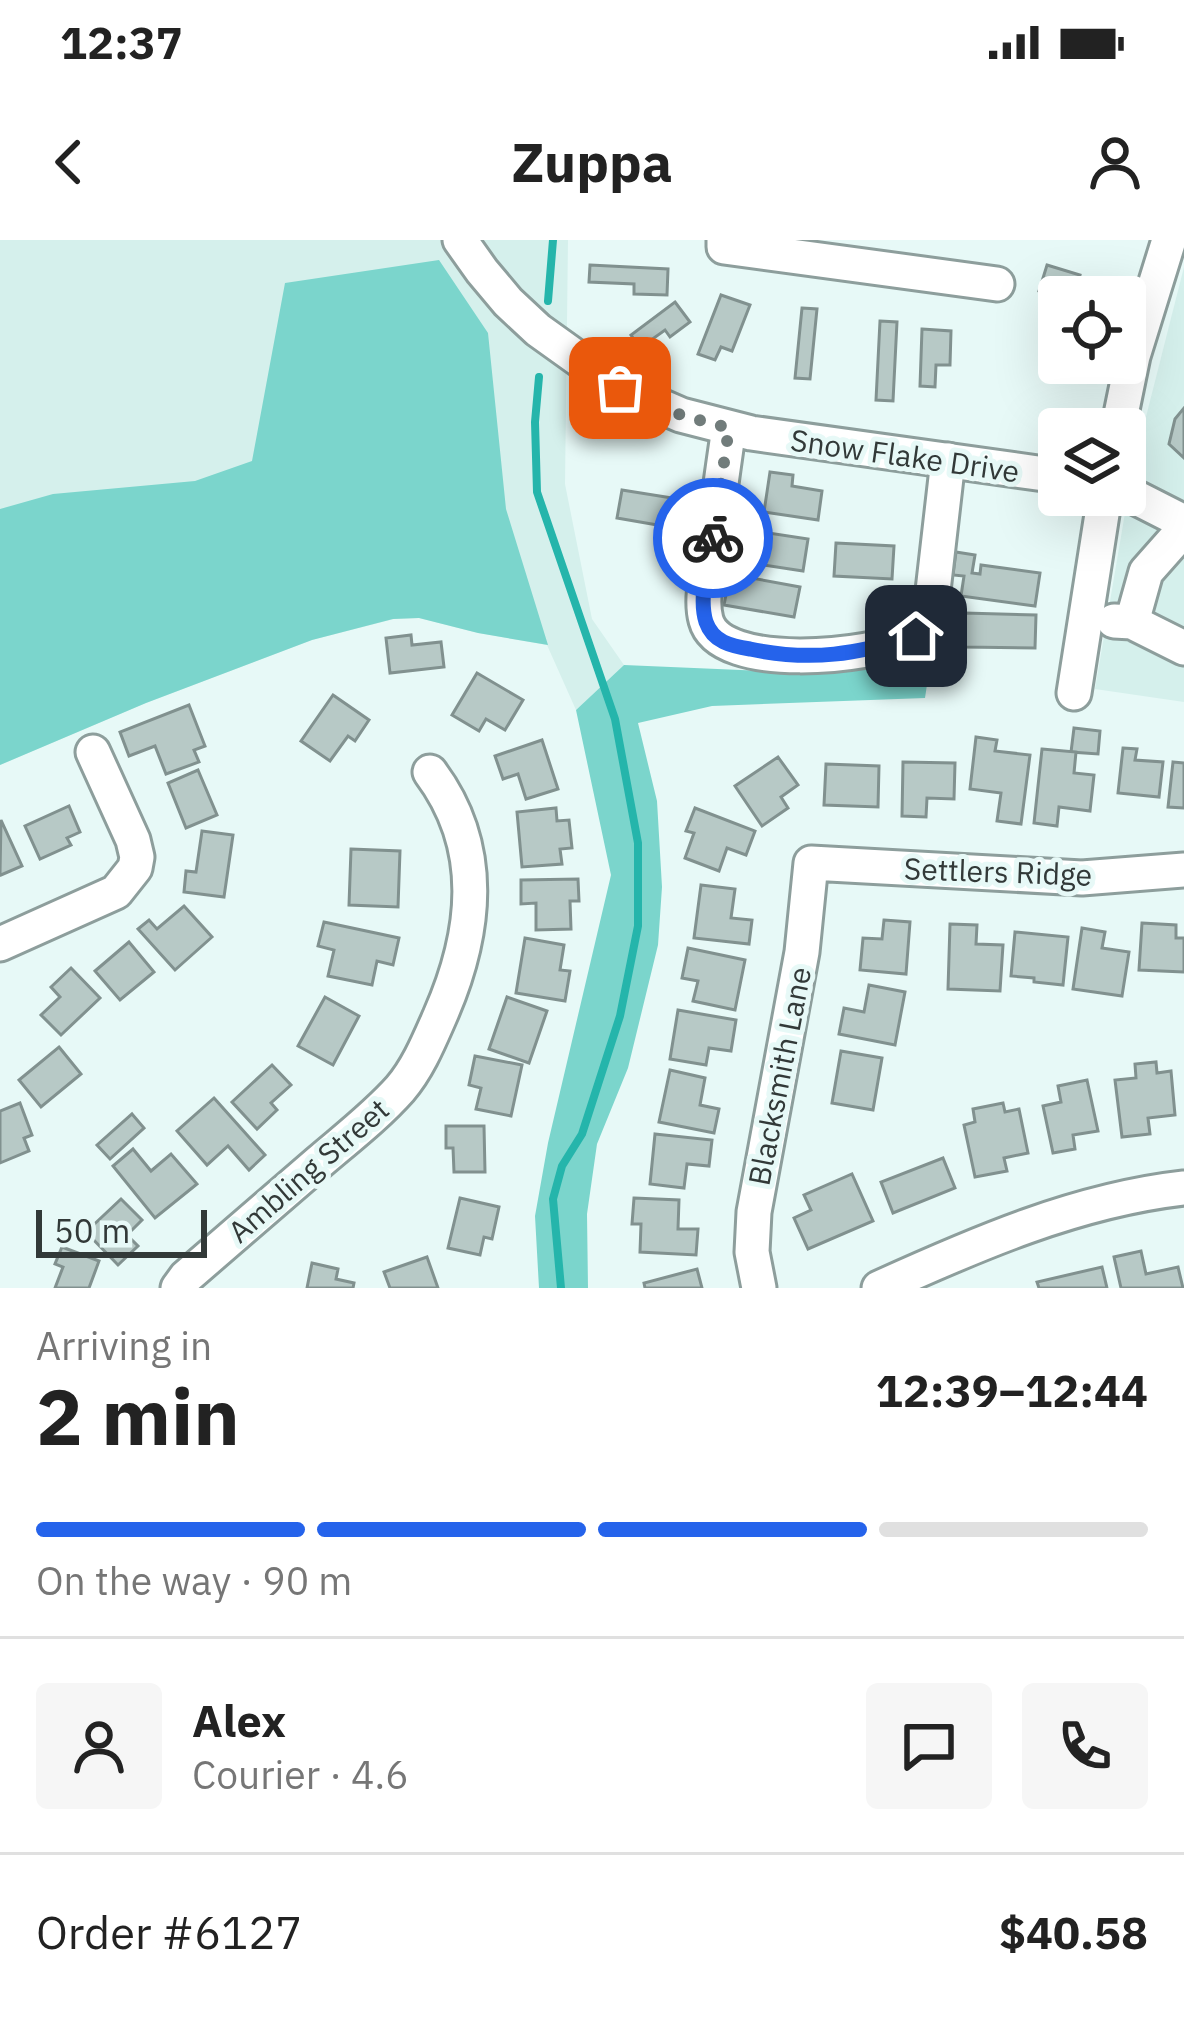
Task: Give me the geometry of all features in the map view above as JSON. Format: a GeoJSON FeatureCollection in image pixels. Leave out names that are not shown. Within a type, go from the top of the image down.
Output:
{"type":"FeatureCollection","features":[{"type":"Feature","properties":{"kind":"street","name":"Snow Flake Drive"},"geometry":{"type":"LineString","coordinates":[[460,240],[508,302],[538,330],[620,388],[681,415],[751,433],[1038,473]]}},
{"type":"Feature","properties":{"kind":"street"},"geometry":{"type":"LineString","coordinates":[[1122,408],[1133,356],[1172,240],[1184,248]]}},
{"type":"Feature","properties":{"kind":"street"},"geometry":{"type":"LineString","coordinates":[[724,243],[997,284]]}},
{"type":"Feature","properties":{"kind":"street"},"geometry":{"type":"LineString","coordinates":[[729,428],[705,593],[707,626],[723,644],[782,656],[827,657],[916,636],[930,617],[948,460]]}},
{"type":"Feature","properties":{"kind":"street"},"geometry":{"type":"LineString","coordinates":[[1132,622],[1146,572],[1184,525],[1146,504]]}},
{"type":"Feature","properties":{"kind":"street"},"geometry":{"type":"LineString","coordinates":[[1074,693],[1102,516]]}},
{"type":"Feature","properties":{"kind":"street"},"geometry":{"type":"LineString","coordinates":[[1086,618],[1132,622],[1179,636]]}},
{"type":"Feature","properties":{"kind":"street"},"geometry":{"type":"LineString","coordinates":[[0,944],[116,892],[135,868],[133,840],[93,752]]}},
{"type":"Feature","properties":{"kind":"street","name":"Ambling Street"},"geometry":{"type":"LineString","coordinates":[[178,1288],[371,1118],[403,1086],[425,1049],[454,983],[469,921],[468,860],[449,799],[430,772]]}},
{"type":"Feature","properties":{"kind":"street","name":"Settlers Ridge"},"geometry":{"type":"LineString","coordinates":[[811,863],[1082,878],[1184,870]]}},
{"type":"Feature","properties":{"kind":"street","name":"Blacksmith Lane"},"geometry":{"type":"LineString","coordinates":[[758,1288],[752,1252],[754,1212],[802,952],[811,863]]}},
{"type":"Feature","properties":{"kind":"street"},"geometry":{"type":"LineString","coordinates":[[879,1288],[1048,1219],[1149,1192],[1184,1188]]}},
{"type":"Feature","properties":{"kind":"shaded area"},"geometry":{"type":"Polygon","coordinates":[[[0,240],[568,240],[565,484],[592,619],[624,665],[576,710],[547,645],[419,618],[394,619],[312,640],[0,765],[0,240]]]}},
{"type":"Feature","properties":{"kind":"shaded area"},"geometry":{"type":"Polygon","coordinates":[[[439,260],[488,333],[506,509],[548,645],[419,618],[393,619],[312,640],[0,765],[0,509],[53,494],[195,481],[252,461],[285,283],[439,260]]]}},
{"type":"Feature","properties":{"kind":"shaded area"},"geometry":{"type":"Polygon","coordinates":[[[1184,267],[1184,702],[1095,689],[1124,516],[1146,516],[1146,417],[1184,267]]]}},
{"type":"Feature","properties":{"kind":"shaded area"},"geometry":{"type":"Polygon","coordinates":[[[931,658],[925,698],[712,706],[638,723],[657,801],[662,887],[658,945],[628,1068],[597,1144],[587,1214],[588,1288],[539,1288],[535,1216],[611,875],[576,710],[624,665],[790,672],[931,658]]]}},
{"type":"Feature","properties":{"kind":"building"},"geometry":{"type":"Polygon","coordinates":[[[590,265],[668,269],[667,295],[634,294],[634,284],[589,282],[590,265]]]}},
{"type":"Feature","properties":{"kind":"building"},"geometry":{"type":"Polygon","coordinates":[[[1047,265],[1080,275],[1080,276],[1044,276],[1047,265]]]}},
{"type":"Feature","properties":{"kind":"building"},"geometry":{"type":"Polygon","coordinates":[[[721,295],[750,305],[732,351],[721,347],[715,360],[698,354],[721,295]]]}},
{"type":"Feature","properties":{"kind":"building"},"geometry":{"type":"Polygon","coordinates":[[[675,302],[690,322],[670,337],[665,330],[640,348],[631,335],[675,302]]]}},
{"type":"Feature","properties":{"kind":"building"},"geometry":{"type":"Polygon","coordinates":[[[802,308],[817,309],[810,379],[795,378],[802,308]]]}},
{"type":"Feature","properties":{"kind":"building"},"geometry":{"type":"Polygon","coordinates":[[[880,321],[897,322],[893,401],[876,400],[880,321]]]}},
{"type":"Feature","properties":{"kind":"building"},"geometry":{"type":"Polygon","coordinates":[[[922,329],[951,331],[950,365],[936,365],[935,387],[920,386],[922,329]]]}},
{"type":"Feature","properties":{"kind":"building"},"geometry":{"type":"Polygon","coordinates":[[[1184,408],[1184,458],[1169,444],[1175,419],[1184,408]]]}},
{"type":"Feature","properties":{"kind":"building"},"geometry":{"type":"Polygon","coordinates":[[[770,472],[793,475],[792,486],[822,491],[818,520],[764,512],[770,472]]]}},
{"type":"Feature","properties":{"kind":"building"},"geometry":{"type":"Polygon","coordinates":[[[622,490],[697,502],[692,531],[617,518],[622,490]]]}},
{"type":"Feature","properties":{"kind":"building"},"geometry":{"type":"Polygon","coordinates":[[[748,530],[808,539],[803,571],[743,562],[748,530]]]}},
{"type":"Feature","properties":{"kind":"building"},"geometry":{"type":"Polygon","coordinates":[[[836,543],[894,546],[892,579],[834,576],[836,543]]]}},
{"type":"Feature","properties":{"kind":"building"},"geometry":{"type":"Polygon","coordinates":[[[956,552],[975,555],[972,573],[980,574],[981,565],[1040,573],[1035,606],[961,596],[964,576],[953,575],[956,552]]]}},
{"type":"Feature","properties":{"kind":"building"},"geometry":{"type":"Polygon","coordinates":[[[730,574],[800,587],[794,617],[724,605],[730,574]]]}},
{"type":"Feature","properties":{"kind":"building"},"geometry":{"type":"Polygon","coordinates":[[[964,613],[1036,615],[1035,648],[964,647],[964,613]]]}},
{"type":"Feature","properties":{"kind":"building"},"geometry":{"type":"Polygon","coordinates":[[[411,635],[412,645],[441,642],[444,667],[390,673],[386,638],[411,635]]]}},
{"type":"Feature","properties":{"kind":"building"},"geometry":{"type":"Polygon","coordinates":[[[477,673],[523,700],[505,730],[486,719],[479,731],[452,715],[477,673]]]}},
{"type":"Feature","properties":{"kind":"building"},"geometry":{"type":"Polygon","coordinates":[[[333,695],[369,720],[355,741],[348,736],[330,761],[301,741],[333,695]]]}},
{"type":"Feature","properties":{"kind":"building"},"geometry":{"type":"Polygon","coordinates":[[[189,705],[205,746],[194,750],[199,762],[166,774],[155,746],[129,756],[120,732],[189,705]]]}},
{"type":"Feature","properties":{"kind":"building"},"geometry":{"type":"Polygon","coordinates":[[[1074,728],[1100,731],[1098,754],[1071,752],[1074,728]]]}},
{"type":"Feature","properties":{"kind":"building"},"geometry":{"type":"Polygon","coordinates":[[[976,737],[997,740],[995,751],[1030,755],[1021,824],[997,821],[1001,793],[970,789],[976,737]]]}},
{"type":"Feature","properties":{"kind":"building"},"geometry":{"type":"Polygon","coordinates":[[[542,740],[558,789],[526,799],[518,774],[503,779],[495,756],[542,740]]]}},
{"type":"Feature","properties":{"kind":"building"},"geometry":{"type":"Polygon","coordinates":[[[1123,748],[1137,749],[1135,760],[1163,762],[1159,797],[1118,793],[1123,748]]]}},
{"type":"Feature","properties":{"kind":"building"},"geometry":{"type":"Polygon","coordinates":[[[1042,749],[1076,752],[1074,773],[1094,775],[1090,811],[1059,807],[1057,826],[1034,823],[1042,749]]]}},
{"type":"Feature","properties":{"kind":"building"},"geometry":{"type":"Polygon","coordinates":[[[778,757],[798,785],[781,797],[788,808],[762,826],[735,786],[778,757]]]}},
{"type":"Feature","properties":{"kind":"building"},"geometry":{"type":"Polygon","coordinates":[[[903,762],[955,763],[954,799],[927,798],[926,817],[902,816],[903,762]]]}},
{"type":"Feature","properties":{"kind":"building"},"geometry":{"type":"Polygon","coordinates":[[[1173,762],[1184,763],[1184,808],[1168,807],[1173,762]]]}},
{"type":"Feature","properties":{"kind":"building"},"geometry":{"type":"Polygon","coordinates":[[[826,764],[879,766],[878,807],[824,805],[826,764]]]}},
{"type":"Feature","properties":{"kind":"building"},"geometry":{"type":"Polygon","coordinates":[[[198,770],[217,815],[186,828],[168,783],[198,770]]]}},
{"type":"Feature","properties":{"kind":"building"},"geometry":{"type":"Polygon","coordinates":[[[69,806],[80,832],[67,838],[71,845],[40,859],[25,826],[69,806]]]}},
{"type":"Feature","properties":{"kind":"building"},"geometry":{"type":"Polygon","coordinates":[[[556,808],[557,821],[569,820],[572,848],[560,849],[562,864],[522,867],[517,812],[556,808]]]}},
{"type":"Feature","properties":{"kind":"building"},"geometry":{"type":"Polygon","coordinates":[[[695,808],[755,831],[746,855],[727,848],[719,871],[685,858],[694,833],[686,831],[695,808]]]}},
{"type":"Feature","properties":{"kind":"building"},"geometry":{"type":"Polygon","coordinates":[[[1,820],[22,866],[1,875],[0,873],[1,820]]]}},
{"type":"Feature","properties":{"kind":"building"},"geometry":{"type":"Polygon","coordinates":[[[202,831],[233,835],[224,897],[184,892],[186,871],[196,872],[202,831]]]}},
{"type":"Feature","properties":{"kind":"building"},"geometry":{"type":"Polygon","coordinates":[[[351,849],[400,851],[398,907],[349,905],[351,849]]]}},
{"type":"Feature","properties":{"kind":"building"},"geometry":{"type":"Polygon","coordinates":[[[578,879],[579,901],[570,901],[571,929],[536,930],[536,903],[521,904],[521,880],[578,879]]]}},
{"type":"Feature","properties":{"kind":"building"},"geometry":{"type":"Polygon","coordinates":[[[701,885],[735,889],[731,918],[752,920],[749,944],[694,938],[701,885]]]}},
{"type":"Feature","properties":{"kind":"building"},"geometry":{"type":"Polygon","coordinates":[[[184,906],[212,937],[175,970],[138,929],[149,920],[157,929],[184,906]]]}},
{"type":"Feature","properties":{"kind":"building"},"geometry":{"type":"Polygon","coordinates":[[[884,920],[910,922],[906,974],[860,970],[863,938],[882,939],[884,920]]]}},
{"type":"Feature","properties":{"kind":"building"},"geometry":{"type":"Polygon","coordinates":[[[324,922],[399,938],[393,965],[377,961],[372,985],[328,976],[334,950],[318,946],[324,922]]]}},
{"type":"Feature","properties":{"kind":"building"},"geometry":{"type":"Polygon","coordinates":[[[1142,923],[1176,925],[1176,938],[1184,938],[1184,972],[1139,970],[1142,923]]]}},
{"type":"Feature","properties":{"kind":"building"},"geometry":{"type":"Polygon","coordinates":[[[950,924],[977,925],[976,944],[1003,945],[1000,991],[948,989],[950,924]]]}},
{"type":"Feature","properties":{"kind":"building"},"geometry":{"type":"Polygon","coordinates":[[[1082,928],[1105,932],[1102,948],[1129,952],[1122,996],[1073,989],[1082,928]]]}},
{"type":"Feature","properties":{"kind":"building"},"geometry":{"type":"Polygon","coordinates":[[[1015,932],[1068,937],[1063,985],[1011,976],[1015,932]]]}},
{"type":"Feature","properties":{"kind":"building"},"geometry":{"type":"Polygon","coordinates":[[[525,938],[564,945],[560,970],[570,971],[565,1001],[516,993],[525,938]]]}},
{"type":"Feature","properties":{"kind":"building"},"geometry":{"type":"Polygon","coordinates":[[[129,942],[154,972],[120,1000],[95,971],[129,942]]]}},
{"type":"Feature","properties":{"kind":"building"},"geometry":{"type":"Polygon","coordinates":[[[688,948],[745,960],[735,1010],[693,1001],[698,981],[682,978],[688,948]]]}},
{"type":"Feature","properties":{"kind":"building"},"geometry":{"type":"Polygon","coordinates":[[[71,968],[100,998],[61,1035],[41,1015],[60,997],[51,987],[71,968]]]}},
{"type":"Feature","properties":{"kind":"building"},"geometry":{"type":"Polygon","coordinates":[[[869,985],[905,992],[895,1045],[839,1034],[844,1008],[864,1012],[869,985]]]}},
{"type":"Feature","properties":{"kind":"building"},"geometry":{"type":"Polygon","coordinates":[[[325,997],[359,1016],[333,1065],[298,1046],[325,997]]]}},
{"type":"Feature","properties":{"kind":"building"},"geometry":{"type":"Polygon","coordinates":[[[507,997],[547,1011],[529,1063],[489,1049],[507,997]]]}},
{"type":"Feature","properties":{"kind":"building"},"geometry":{"type":"Polygon","coordinates":[[[678,1010],[736,1020],[731,1051],[709,1048],[706,1065],[670,1059],[678,1010]]]}},
{"type":"Feature","properties":{"kind":"building"},"geometry":{"type":"Polygon","coordinates":[[[59,1047],[81,1074],[41,1107],[19,1080],[59,1047]]]}},
{"type":"Feature","properties":{"kind":"building"},"geometry":{"type":"Polygon","coordinates":[[[841,1051],[882,1058],[873,1110],[832,1103],[841,1051]]]}},
{"type":"Feature","properties":{"kind":"building"},"geometry":{"type":"Polygon","coordinates":[[[475,1056],[522,1065],[511,1116],[476,1109],[481,1088],[469,1085],[475,1056]]]}},
{"type":"Feature","properties":{"kind":"building"},"geometry":{"type":"Polygon","coordinates":[[[1156,1062],[1157,1073],[1171,1071],[1175,1115],[1148,1118],[1150,1134],[1122,1137],[1115,1080],[1136,1078],[1135,1064],[1156,1062]]]}},
{"type":"Feature","properties":{"kind":"building"},"geometry":{"type":"Polygon","coordinates":[[[272,1065],[291,1085],[271,1103],[277,1110],[257,1129],[232,1102],[272,1065]]]}},
{"type":"Feature","properties":{"kind":"building"},"geometry":{"type":"Polygon","coordinates":[[[670,1070],[705,1078],[700,1105],[719,1109],[714,1133],[659,1122],[670,1070]]]}},
{"type":"Feature","properties":{"kind":"building"},"geometry":{"type":"Polygon","coordinates":[[[1087,1080],[1098,1131],[1073,1135],[1075,1149],[1053,1153],[1043,1106],[1061,1102],[1058,1086],[1087,1080]]]}},
{"type":"Feature","properties":{"kind":"building"},"geometry":{"type":"Polygon","coordinates":[[[214,1098],[265,1155],[249,1170],[228,1146],[207,1165],[177,1131],[214,1098]]]}},
{"type":"Feature","properties":{"kind":"building"},"geometry":{"type":"Polygon","coordinates":[[[20,1103],[32,1135],[24,1138],[29,1151],[0,1163],[0,1111],[20,1103]]]}},
{"type":"Feature","properties":{"kind":"building"},"geometry":{"type":"Polygon","coordinates":[[[1003,1103],[1005,1112],[1019,1109],[1028,1153],[1004,1158],[1007,1171],[975,1177],[964,1125],[975,1122],[973,1109],[1003,1103]]]}},
{"type":"Feature","properties":{"kind":"building"},"geometry":{"type":"Polygon","coordinates":[[[132,1114],[144,1128],[110,1159],[97,1145],[132,1114]]]}},
{"type":"Feature","properties":{"kind":"building"},"geometry":{"type":"Polygon","coordinates":[[[446,1126],[484,1126],[485,1172],[454,1172],[453,1148],[446,1148],[446,1126]]]}},
{"type":"Feature","properties":{"kind":"building"},"geometry":{"type":"Polygon","coordinates":[[[655,1134],[712,1140],[709,1166],[687,1164],[684,1188],[650,1184],[655,1134]]]}},
{"type":"Feature","properties":{"kind":"building"},"geometry":{"type":"Polygon","coordinates":[[[133,1149],[151,1171],[171,1154],[197,1184],[155,1218],[113,1166],[133,1149]]]}},
{"type":"Feature","properties":{"kind":"building"},"geometry":{"type":"Polygon","coordinates":[[[943,1158],[955,1188],[893,1213],[881,1182],[943,1158]]]}},
{"type":"Feature","properties":{"kind":"building"},"geometry":{"type":"Polygon","coordinates":[[[852,1174],[873,1221],[808,1249],[794,1218],[811,1210],[804,1195],[852,1174]]]}},
{"type":"Feature","properties":{"kind":"building"},"geometry":{"type":"Polygon","coordinates":[[[460,1198],[499,1207],[492,1239],[484,1237],[480,1255],[448,1248],[460,1198]]]}},
{"type":"Feature","properties":{"kind":"building"},"geometry":{"type":"Polygon","coordinates":[[[634,1198],[679,1200],[678,1229],[698,1229],[696,1255],[640,1252],[641,1224],[632,1224],[634,1198]]]}},
{"type":"Feature","properties":{"kind":"building"},"geometry":{"type":"Polygon","coordinates":[[[121,1199],[142,1220],[127,1235],[138,1246],[118,1265],[86,1232],[121,1199]]]}},
{"type":"Feature","properties":{"kind":"building"},"geometry":{"type":"Polygon","coordinates":[[[62,1247],[99,1261],[89,1288],[55,1288],[63,1267],[55,1264],[62,1247]]]}},
{"type":"Feature","properties":{"kind":"building"},"geometry":{"type":"Polygon","coordinates":[[[1141,1251],[1146,1274],[1178,1267],[1183,1288],[1121,1288],[1114,1257],[1141,1251]]]}},
{"type":"Feature","properties":{"kind":"building"},"geometry":{"type":"Polygon","coordinates":[[[427,1257],[438,1288],[390,1288],[384,1272],[427,1257]]]}},
{"type":"Feature","properties":{"kind":"building"},"geometry":{"type":"Polygon","coordinates":[[[312,1263],[338,1269],[336,1279],[354,1283],[353,1288],[307,1288],[312,1263]]]}},
{"type":"Feature","properties":{"kind":"building"},"geometry":{"type":"Polygon","coordinates":[[[1102,1267],[1107,1288],[1039,1288],[1037,1282],[1102,1267]]]}},
{"type":"Feature","properties":{"kind":"building"},"geometry":{"type":"Polygon","coordinates":[[[697,1269],[702,1288],[645,1288],[644,1283],[697,1269]]]}},
{"type":"Feature","properties":{"kind":"waterway"},"geometry":{"type":"LineString","coordinates":[[548,301],[553,240]]}},
{"type":"Feature","properties":{"kind":"waterway"},"geometry":{"type":"LineString","coordinates":[[539,377],[537,492],[615,719],[638,843],[638,926],[620,1016],[582,1134],[562,1166],[553,1199],[561,1288]]}},
{"type":"Feature","properties":{"kind":"way so far"},"geometry":{"type":"LineString","coordinates":[[620,388],[681,415],[729,428],[713,538]]}},
{"type":"Feature","properties":{"kind":"route"},"geometry":{"type":"LineString","coordinates":[[713,538],[704,608],[707,626],[723,644],[782,656],[827,657],[916,636]]}}]}
